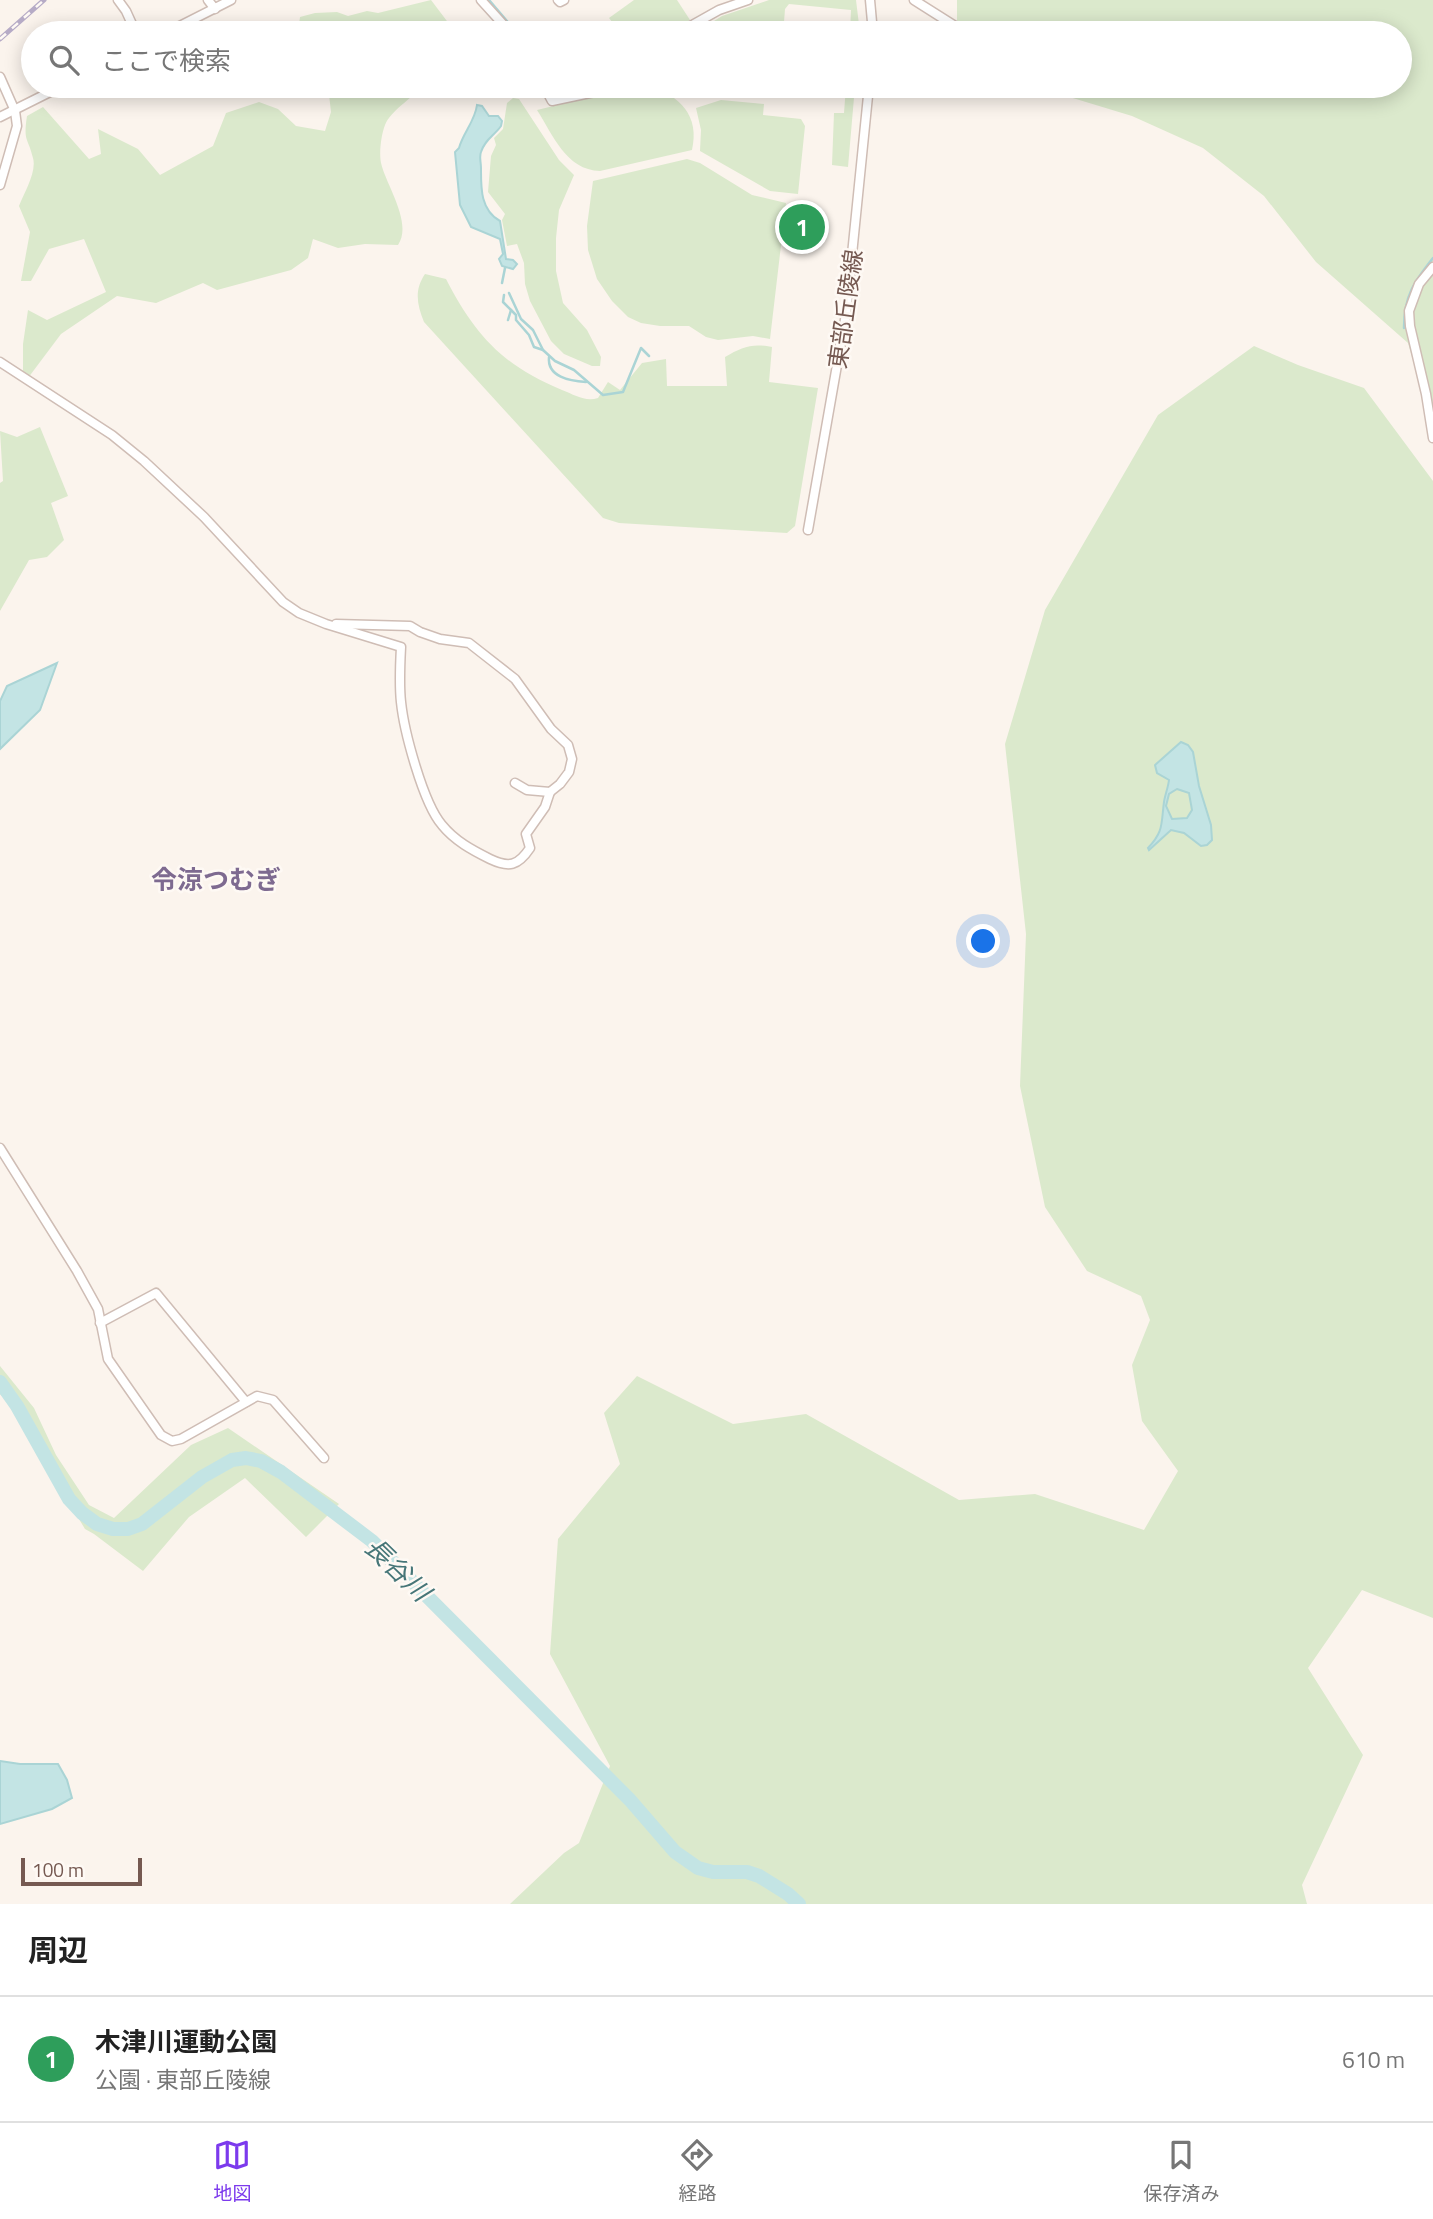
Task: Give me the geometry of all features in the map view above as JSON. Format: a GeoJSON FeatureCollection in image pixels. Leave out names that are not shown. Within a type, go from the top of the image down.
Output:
{"type":"FeatureCollection","features":[{"type":"Feature","properties":{"kind":"street"},"geometry":{"type":"LineString","coordinates":[[118,0],[131,21]]}},
{"type":"Feature","properties":{"kind":"street"},"geometry":{"type":"LineString","coordinates":[[208,0],[215,9]]}},
{"type":"Feature","properties":{"kind":"street"},"geometry":{"type":"LineString","coordinates":[[190,21],[231,0]]}},
{"type":"Feature","properties":{"kind":"street"},"geometry":{"type":"LineString","coordinates":[[481,0],[500,21]]}},
{"type":"Feature","properties":{"kind":"street"},"geometry":{"type":"LineString","coordinates":[[558,0],[564,0]]}},
{"type":"Feature","properties":{"kind":"street"},"geometry":{"type":"LineString","coordinates":[[699,21],[719,10],[748,0]]}},
{"type":"Feature","properties":{"kind":"street"},"geometry":{"type":"LineString","coordinates":[[870,0],[872,21]]}},
{"type":"Feature","properties":{"kind":"street"},"geometry":{"type":"LineString","coordinates":[[914,0],[947,21]]}},
{"type":"Feature","properties":{"kind":"street"},"geometry":{"type":"LineString","coordinates":[[0,77],[15,111],[17,126],[0,185]]}},
{"type":"Feature","properties":{"kind":"street"},"geometry":{"type":"LineString","coordinates":[[0,117],[39,98]]}},
{"type":"Feature","properties":{"kind":"street"},"geometry":{"type":"LineString","coordinates":[[551,98],[552,101],[566,98]]}},
{"type":"Feature","properties":{"kind":"street","name":"東部丘陵線"},"geometry":{"type":"LineString","coordinates":[[808,530],[846,314],[868,98]]}},
{"type":"Feature","properties":{"kind":"street"},"geometry":{"type":"LineString","coordinates":[[1433,267],[1419,284],[1409,311],[1433,438]]}},
{"type":"Feature","properties":{"kind":"street"},"geometry":{"type":"LineString","coordinates":[[0,362],[113,435],[144,461],[204,517],[283,602],[299,613],[326,624],[401,647],[401,704],[428,801],[440,824],[458,841],[503,865],[514,865],[524,858],[530,848],[526,834],[545,807],[550,792],[560,785],[569,772],[572,759],[568,745],[551,729],[515,679],[469,643],[440,639],[410,626],[326,624]]}},
{"type":"Feature","properties":{"kind":"street"},"geometry":{"type":"LineString","coordinates":[[515,783],[527,790],[550,792]]}},
{"type":"Feature","properties":{"kind":"street"},"geometry":{"type":"LineString","coordinates":[[0,1148],[98,1309],[108,1359],[161,1436],[172,1441],[181,1439],[257,1396],[272,1400],[324,1458]]}},
{"type":"Feature","properties":{"kind":"street"},"geometry":{"type":"LineString","coordinates":[[100,1323],[156,1293],[246,1402]]}},
{"type":"Feature","properties":{"kind":"green space"},"geometry":{"type":"Polygon","coordinates":[[[431,0],[447,21],[299,21],[300,17],[315,13],[337,12],[348,16],[367,11],[378,13],[431,0]]]}},
{"type":"Feature","properties":{"kind":"green space"},"geometry":{"type":"Polygon","coordinates":[[[634,0],[677,0],[690,20],[611,21],[609,18],[634,0]]]}},
{"type":"Feature","properties":{"kind":"green space"},"geometry":{"type":"Polygon","coordinates":[[[769,0],[856,0],[859,21],[851,21],[851,10],[789,4],[785,9],[784,21],[714,21],[769,0]]]}},
{"type":"Feature","properties":{"kind":"green space"},"geometry":{"type":"Polygon","coordinates":[[[957,0],[1433,0],[1433,429],[1408,343],[1316,262],[1264,196],[1203,148],[1132,116],[1073,98],[1412,98],[1412,21],[957,21],[957,0]]]}},
{"type":"Feature","properties":{"kind":"green space"},"geometry":{"type":"Polygon","coordinates":[[[329,98],[410,98],[388,120],[381,139],[381,163],[401,215],[402,236],[398,245],[365,244],[338,248],[313,239],[308,258],[291,270],[217,290],[203,283],[156,303],[117,296],[61,334],[28,378],[23,374],[23,344],[28,310],[47,320],[106,292],[84,239],[49,249],[31,281],[21,281],[30,232],[19,206],[32,176],[34,164],[26,135],[27,116],[43,107],[89,159],[101,154],[98,129],[138,149],[160,175],[213,146],[226,113],[259,102],[278,109],[296,126],[325,131],[331,112],[329,98]]]}},
{"type":"Feature","properties":{"kind":"green space"},"geometry":{"type":"Polygon","coordinates":[[[513,98],[519,99],[559,160],[574,175],[559,210],[556,271],[563,303],[587,330],[601,357],[600,366],[592,366],[564,354],[551,341],[530,301],[525,284],[524,263],[517,244],[507,246],[502,220],[505,214],[488,192],[491,156],[496,145],[494,138],[503,129],[507,103],[513,98]]]}},
{"type":"Feature","properties":{"kind":"green space"},"geometry":{"type":"Polygon","coordinates":[[[587,98],[674,98],[690,117],[694,138],[692,150],[600,171],[588,169],[578,165],[562,150],[537,110],[587,98]]]}},
{"type":"Feature","properties":{"kind":"green space"},"geometry":{"type":"Polygon","coordinates":[[[845,98],[854,98],[848,167],[832,165],[834,113],[844,113],[845,98]]]}},
{"type":"Feature","properties":{"kind":"green space"},"geometry":{"type":"Polygon","coordinates":[[[721,100],[764,104],[763,115],[801,119],[805,126],[798,194],[770,191],[700,151],[701,130],[696,108],[721,100]]]}},
{"type":"Feature","properties":{"kind":"green space"},"geometry":{"type":"Polygon","coordinates":[[[687,159],[700,163],[752,195],[786,203],[770,339],[753,336],[718,340],[706,337],[689,326],[641,323],[628,317],[612,301],[597,279],[588,250],[587,226],[593,181],[687,159]]]}},
{"type":"Feature","properties":{"kind":"green space"},"geometry":{"type":"Polygon","coordinates":[[[425,274],[446,279],[468,317],[507,359],[541,381],[584,399],[598,398],[608,382],[620,390],[642,363],[666,359],[667,386],[727,386],[725,357],[747,347],[772,347],[769,382],[818,388],[795,526],[787,533],[619,523],[603,518],[424,322],[418,298],[419,286],[425,274]]]}},
{"type":"Feature","properties":{"kind":"green space"},"geometry":{"type":"Polygon","coordinates":[[[1254,346],[1364,388],[1433,481],[1433,1618],[1362,1590],[1308,1668],[1363,1755],[1302,1885],[1307,1904],[510,1904],[564,1853],[579,1843],[610,1766],[550,1654],[558,1539],[620,1464],[604,1413],[637,1376],[733,1424],[806,1414],[959,1500],[1035,1494],[1144,1530],[1178,1471],[1142,1421],[1132,1365],[1150,1320],[1141,1296],[1087,1271],[1045,1207],[1020,1086],[1026,934],[1005,744],[1045,610],[1158,415],[1254,346]]]}},
{"type":"Feature","properties":{"kind":"green space"},"geometry":{"type":"Polygon","coordinates":[[[40,427],[68,496],[51,503],[64,540],[47,557],[29,560],[0,611],[0,483],[3,481],[0,431],[17,437],[40,427]]]}},
{"type":"Feature","properties":{"kind":"green space"},"geometry":{"type":"Polygon","coordinates":[[[0,1366],[34,1408],[56,1455],[89,1505],[114,1518],[191,1445],[228,1428],[339,1504],[306,1537],[245,1478],[189,1517],[143,1571],[85,1529],[11,1406],[0,1394],[0,1366]]]}},
{"type":"Feature","properties":{"kind":"water"},"geometry":{"type":"Polygon","coordinates":[[[477,105],[482,106],[489,116],[498,116],[502,121],[481,152],[481,183],[485,204],[500,221],[506,259],[517,264],[513,269],[502,266],[499,259],[503,254],[500,239],[471,227],[460,205],[455,152],[477,105]]]}},
{"type":"Feature","properties":{"kind":"water"},"geometry":{"type":"Polygon","coordinates":[[[57,663],[40,710],[0,749],[0,701],[7,686],[57,663]]]}},
{"type":"Feature","properties":{"kind":"water"},"geometry":{"type":"Polygon","coordinates":[[[1181,742],[1188,745],[1193,752],[1199,786],[1211,825],[1212,840],[1207,845],[1201,846],[1184,833],[1171,830],[1149,850],[1161,827],[1169,780],[1157,773],[1155,765],[1181,742]],[[1177,789],[1169,794],[1166,806],[1172,819],[1187,818],[1192,810],[1189,793],[1177,789]]]}},
{"type":"Feature","properties":{"kind":"water"},"geometry":{"type":"Polygon","coordinates":[[[0,1761],[58,1764],[67,1780],[72,1798],[52,1809],[0,1824],[0,1761]]]}},
{"type":"Feature","properties":{"kind":"waterway"},"geometry":{"type":"LineString","coordinates":[[489,0],[507,21]]}},
{"type":"Feature","properties":{"kind":"waterway"},"geometry":{"type":"LineString","coordinates":[[1404,328],[1411,290],[1433,258]]}},
{"type":"Feature","properties":{"kind":"waterway"},"geometry":{"type":"LineString","coordinates":[[502,283],[505,268]]}},
{"type":"Feature","properties":{"kind":"waterway"},"geometry":{"type":"LineString","coordinates":[[509,293],[521,319],[533,330],[543,350],[555,361],[574,370],[603,395],[623,392],[641,348],[649,356]]}},
{"type":"Feature","properties":{"kind":"waterway"},"geometry":{"type":"LineString","coordinates":[[504,295],[503,302],[511,310],[508,320]]}},
{"type":"Feature","properties":{"kind":"waterway"},"geometry":{"type":"LineString","coordinates":[[511,310],[534,347],[543,350]]}},
{"type":"Feature","properties":{"kind":"waterway"},"geometry":{"type":"LineString","coordinates":[[549,357],[549,364],[561,377],[586,382]]}},
{"type":"Feature","properties":{"kind":"waterway","name":"長谷川"},"geometry":{"type":"LineString","coordinates":[[0,1382],[17,1406],[69,1499],[97,1524],[113,1529],[128,1529],[142,1524],[202,1477],[232,1460],[246,1458],[261,1461],[281,1472],[372,1541],[630,1800],[675,1852],[698,1868],[713,1872],[747,1872],[759,1876],[799,1904]]}},
{"type":"Feature","properties":{"kind":"railway"},"geometry":{"type":"LineString","coordinates":[[0,39],[44,0]]}},
{"type":"Feature","properties":{"kind":"place","name":"木津川運動公園"},"geometry":{"type":"Point","coordinates":[802,227]}},
{"type":"Feature","properties":{"kind":"district","name":"令涼つむぎ"},"geometry":{"type":"Point","coordinates":[216,879]}}]}
